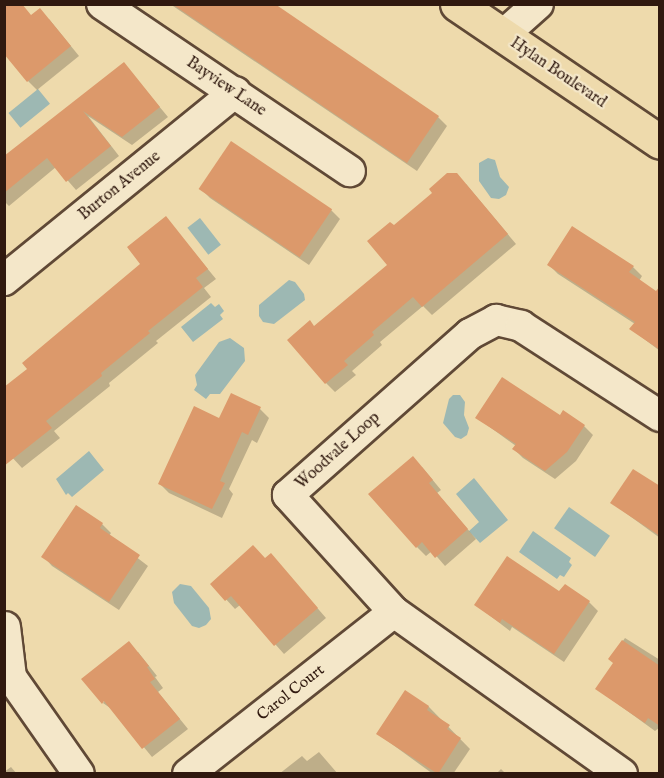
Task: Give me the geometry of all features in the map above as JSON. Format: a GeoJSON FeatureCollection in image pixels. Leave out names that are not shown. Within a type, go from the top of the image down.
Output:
{"type":"FeatureCollection","features":[{"type":"Feature","properties":{"kind":"main road","name":"Hylan Boulevard"},"geometry":{"type":"LineString","coordinates":[[456,4],[660,142]]}},
{"type":"Feature","properties":{"kind":"street","name":"Bayview Lane"},"geometry":{"type":"LineString","coordinates":[[102,4],[350,171]]}},
{"type":"Feature","properties":{"kind":"street"},"geometry":{"type":"LineString","coordinates":[[502,36],[538,4]]}},
{"type":"Feature","properties":{"kind":"street","name":"Burton Avenue"},"geometry":{"type":"LineString","coordinates":[[4,280],[235,92]]}},
{"type":"Feature","properties":{"kind":"street","name":"Woodvale Loop"},"geometry":{"type":"LineString","coordinates":[[622,774],[394,612],[288,495],[470,334],[496,321],[521,326],[660,416]]}},
{"type":"Feature","properties":{"kind":"street","name":"Carol Court"},"geometry":{"type":"LineString","coordinates":[[188,774],[394,612]]}},
{"type":"Feature","properties":{"kind":"street"},"geometry":{"type":"LineString","coordinates":[[5,627],[11,677],[79,774]]}},
{"type":"Feature","properties":{"kind":"water"},"geometry":{"type":"Polygon","coordinates":[[[38,89],[50,104],[20,128],[8,113],[38,89]]]}},
{"type":"Feature","properties":{"kind":"water"},"geometry":{"type":"Polygon","coordinates":[[[488,158],[495,160],[500,177],[509,187],[506,195],[499,199],[491,198],[479,181],[479,163],[488,158]]]}},
{"type":"Feature","properties":{"kind":"water"},"geometry":{"type":"Polygon","coordinates":[[[200,218],[221,245],[208,255],[187,228],[200,218]]]}},
{"type":"Feature","properties":{"kind":"water"},"geometry":{"type":"Polygon","coordinates":[[[289,280],[295,282],[304,294],[305,300],[274,324],[263,322],[259,316],[259,305],[289,280]]]}},
{"type":"Feature","properties":{"kind":"water"},"geometry":{"type":"Polygon","coordinates":[[[211,303],[215,307],[219,304],[224,311],[220,315],[223,319],[193,342],[181,327],[211,303]]]}},
{"type":"Feature","properties":{"kind":"water"},"geometry":{"type":"Polygon","coordinates":[[[230,338],[244,348],[245,361],[220,394],[210,394],[206,399],[194,390],[197,385],[195,375],[219,342],[230,338]]]}},
{"type":"Feature","properties":{"kind":"water"},"geometry":{"type":"Polygon","coordinates":[[[453,395],[460,395],[465,402],[464,415],[469,428],[467,435],[461,439],[455,437],[443,423],[449,399],[453,395]]]}},
{"type":"Feature","properties":{"kind":"water"},"geometry":{"type":"Polygon","coordinates":[[[89,451],[104,470],[72,497],[68,493],[66,495],[56,479],[89,451]]]}},
{"type":"Feature","properties":{"kind":"water"},"geometry":{"type":"Polygon","coordinates":[[[474,478],[508,520],[480,543],[469,531],[479,522],[456,494],[474,478]]]}},
{"type":"Feature","properties":{"kind":"water"},"geometry":{"type":"Polygon","coordinates":[[[569,507],[610,536],[595,557],[554,528],[569,507]]]}},
{"type":"Feature","properties":{"kind":"water"},"geometry":{"type":"Polygon","coordinates":[[[533,531],[571,558],[569,562],[572,565],[564,577],[560,575],[557,579],[519,552],[533,531]]]}},
{"type":"Feature","properties":{"kind":"water"},"geometry":{"type":"Polygon","coordinates":[[[180,584],[191,586],[209,608],[211,619],[206,625],[199,628],[192,626],[174,603],[172,592],[180,584]]]}},
{"type":"Feature","properties":{"kind":"building"},"geometry":{"type":"Polygon","coordinates":[[[4,4],[22,4],[31,15],[40,8],[71,46],[27,82],[4,54],[4,4]]]}},
{"type":"Feature","properties":{"kind":"building"},"geometry":{"type":"Polygon","coordinates":[[[172,4],[275,4],[439,116],[407,163],[172,4]]]}},
{"type":"Feature","properties":{"kind":"building"},"geometry":{"type":"Polygon","coordinates":[[[124,62],[160,107],[122,137],[83,111],[111,146],[66,182],[47,158],[4,193],[4,156],[124,62]]]}},
{"type":"Feature","properties":{"kind":"building"},"geometry":{"type":"Polygon","coordinates":[[[231,141],[332,209],[300,257],[199,189],[231,141]]]}},
{"type":"Feature","properties":{"kind":"building"},"geometry":{"type":"Polygon","coordinates":[[[447,173],[457,173],[508,234],[422,307],[413,297],[372,332],[374,335],[344,361],[348,365],[325,384],[287,340],[310,320],[314,326],[387,265],[367,241],[390,222],[394,225],[432,193],[429,189],[447,173]]]}},
{"type":"Feature","properties":{"kind":"building"},"geometry":{"type":"Polygon","coordinates":[[[166,216],[208,269],[196,278],[203,287],[148,331],[150,333],[101,373],[102,376],[46,421],[52,428],[4,466],[4,387],[27,369],[22,363],[140,264],[127,247],[166,216]]]}},
{"type":"Feature","properties":{"kind":"building"},"geometry":{"type":"Polygon","coordinates":[[[572,226],[634,266],[629,272],[656,291],[660,286],[660,350],[629,329],[635,322],[547,265],[572,226]]]}},
{"type":"Feature","properties":{"kind":"building"},"geometry":{"type":"Polygon","coordinates":[[[502,377],[560,415],[563,410],[585,425],[567,452],[545,471],[512,449],[516,444],[475,418],[502,377]]]}},
{"type":"Feature","properties":{"kind":"building"},"geometry":{"type":"Polygon","coordinates":[[[231,393],[261,407],[248,435],[242,432],[220,481],[225,483],[212,509],[158,484],[194,406],[219,418],[231,393]]]}},
{"type":"Feature","properties":{"kind":"building"},"geometry":{"type":"Polygon","coordinates":[[[413,456],[433,480],[429,483],[468,529],[435,558],[422,542],[416,548],[368,494],[413,456]]]}},
{"type":"Feature","properties":{"kind":"building"},"geometry":{"type":"Polygon","coordinates":[[[633,469],[660,486],[660,536],[610,503],[633,469]]]}},
{"type":"Feature","properties":{"kind":"building"},"geometry":{"type":"Polygon","coordinates":[[[76,505],[103,523],[100,528],[140,555],[109,602],[41,557],[76,505]]]}},
{"type":"Feature","properties":{"kind":"building"},"geometry":{"type":"Polygon","coordinates":[[[253,545],[265,558],[271,553],[318,608],[274,646],[231,596],[225,601],[210,584],[253,545]]]}},
{"type":"Feature","properties":{"kind":"building"},"geometry":{"type":"Polygon","coordinates":[[[507,556],[559,591],[565,584],[590,601],[554,654],[502,619],[500,623],[474,605],[507,556]]]}},
{"type":"Feature","properties":{"kind":"building"},"geometry":{"type":"Polygon","coordinates":[[[622,640],[660,666],[660,726],[648,718],[645,723],[595,689],[613,663],[608,659],[622,640]]]}},
{"type":"Feature","properties":{"kind":"building"},"geometry":{"type":"Polygon","coordinates":[[[129,641],[149,666],[147,667],[155,679],[150,682],[180,719],[142,749],[104,701],[102,704],[81,679],[129,641]]]}},
{"type":"Feature","properties":{"kind":"building"},"geometry":{"type":"Polygon","coordinates":[[[405,690],[429,706],[427,710],[450,725],[447,729],[461,738],[438,774],[376,734],[405,690]]]}}]}
